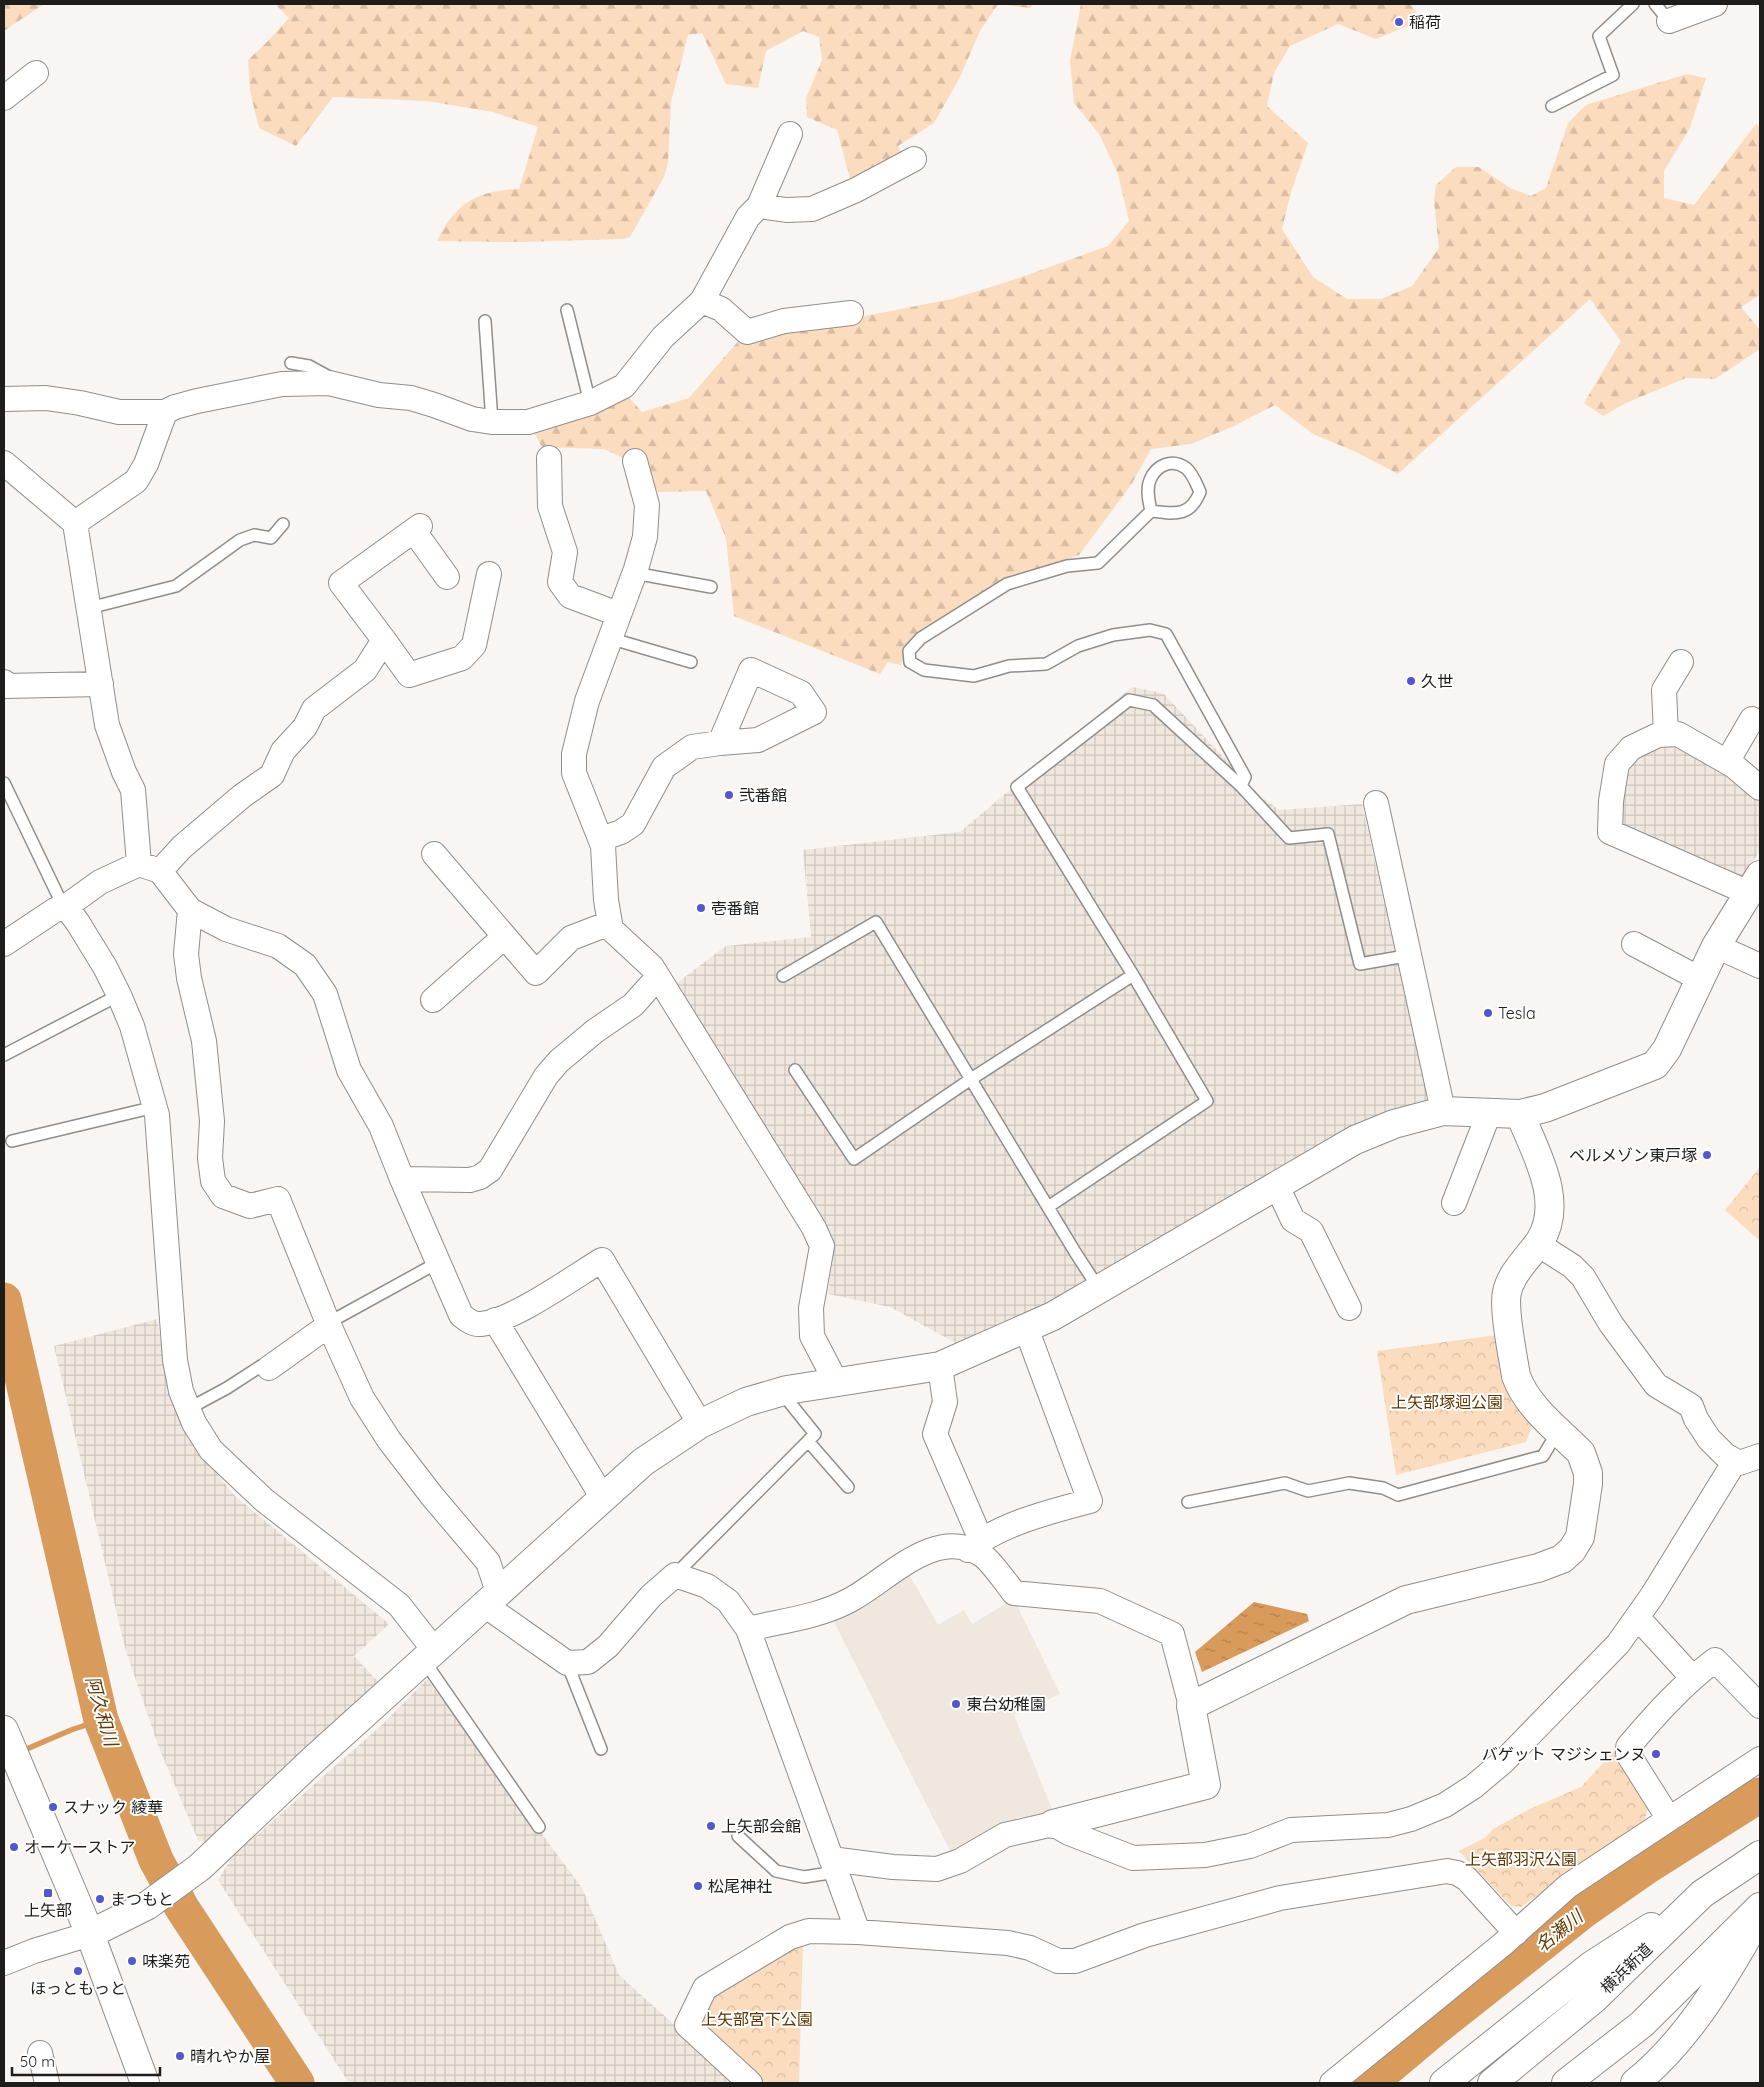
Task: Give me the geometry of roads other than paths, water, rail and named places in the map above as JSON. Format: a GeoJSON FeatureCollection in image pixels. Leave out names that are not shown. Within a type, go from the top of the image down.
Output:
{"type":"FeatureCollection","features":[{"type":"Feature","properties":{"kind":"main road"},"geometry":{"type":"LineString","coordinates":[[90,1934],[159,1898],[191,1874],[312,1761],[643,1462],[700,1424],[746,1402],[781,1392],[940,1366],[1053,1316],[1355,1140],[1394,1124],[1442,1111],[1520,1114],[1545,1108],[1655,1065],[1666,1049],[1716,946],[1755,884]]}},
{"type":"Feature","properties":{"kind":"main road"},"geometry":{"type":"LineString","coordinates":[[1053,1824],[1206,1785],[1191,1706],[1406,1600],[1538,1568],[1562,1559],[1572,1550],[1580,1537],[1588,1473],[1581,1453],[1527,1398],[1520,1386],[1516,1376],[1506,1304],[1509,1286],[1548,1226],[1550,1203],[1547,1186],[1520,1114]]}},
{"type":"Feature","properties":{"kind":"main road"},"geometry":{"type":"LineString","coordinates":[[4,1730],[9,1759],[90,1934],[145,2083]]}},
{"type":"Feature","properties":{"kind":"main road","name":"横浜新道"},"geometry":{"type":"LineString","coordinates":[[1492,2083],[1594,1999],[1702,1894],[1760,1855]]}},
{"type":"Feature","properties":{"kind":"main road"},"geometry":{"type":"LineString","coordinates":[[1444,2083],[1592,1965],[1702,1894]]}},
{"type":"Feature","properties":{"kind":"main road"},"geometry":{"type":"LineString","coordinates":[[1566,2083],[1642,2024],[1760,1907]]}},
{"type":"Feature","properties":{"kind":"main road"},"geometry":{"type":"LineString","coordinates":[[1635,2083],[1652,2069],[1687,2029],[1725,1976],[1760,1915]]}},
{"type":"Feature","properties":{"kind":"street"},"geometry":{"type":"LineString","coordinates":[[1662,12],[1715,4]]}},
{"type":"Feature","properties":{"kind":"street"},"geometry":{"type":"LineString","coordinates":[[4,98],[36,73]]}},
{"type":"Feature","properties":{"kind":"street"},"geometry":{"type":"LineString","coordinates":[[4,399],[46,398],[119,412],[165,412],[197,401],[282,384],[328,383],[379,395],[411,398],[472,420],[492,422],[528,422],[590,403],[624,386],[663,337],[702,301],[748,217],[759,206],[790,134]]}},
{"type":"Feature","properties":{"kind":"street"},"geometry":{"type":"LineString","coordinates":[[759,206],[786,210],[812,209],[856,190],[914,159]]}},
{"type":"Feature","properties":{"kind":"street"},"geometry":{"type":"LineString","coordinates":[[702,301],[721,309],[747,332],[784,321],[851,313]]}},
{"type":"Feature","properties":{"kind":"street"},"geometry":{"type":"LineString","coordinates":[[75,523],[136,481],[146,464],[165,412]]}},
{"type":"Feature","properties":{"kind":"street"},"geometry":{"type":"LineString","coordinates":[[549,458],[550,506],[565,552],[560,582],[570,596],[618,614]]}},
{"type":"Feature","properties":{"kind":"street"},"geometry":{"type":"LineString","coordinates":[[635,461],[647,505],[645,537],[634,573],[587,701],[574,754],[574,773],[603,846],[606,900],[611,929],[652,967],[814,1228],[822,1246],[810,1308],[812,1336],[836,1382]]}},
{"type":"Feature","properties":{"kind":"street"},"geometry":{"type":"LineString","coordinates":[[4,463],[75,523],[107,725],[124,772],[133,790],[149,868],[190,910],[226,928],[278,946],[305,965],[325,994],[349,1070],[381,1126],[460,1315],[470,1322],[479,1325],[511,1315],[602,1260],[700,1424]]}},
{"type":"Feature","properties":{"kind":"street"},"geometry":{"type":"LineString","coordinates":[[447,577],[417,528],[341,582],[409,675],[462,658],[474,645],[489,574]]}},
{"type":"Feature","properties":{"kind":"street"},"geometry":{"type":"LineString","coordinates":[[4,944],[55,910],[64,908],[100,882],[149,868],[182,847],[242,796],[272,774],[283,751],[305,727],[314,709],[365,670],[384,640]]}},
{"type":"Feature","properties":{"kind":"street"},"geometry":{"type":"LineString","coordinates":[[1666,734],[1664,690],[1681,662]]}},
{"type":"Feature","properties":{"kind":"street"},"geometry":{"type":"LineString","coordinates":[[4,682],[6,686],[101,684]]}},
{"type":"Feature","properties":{"kind":"street"},"geometry":{"type":"LineString","coordinates":[[1727,762],[1752,719]]}},
{"type":"Feature","properties":{"kind":"street"},"geometry":{"type":"LineString","coordinates":[[1755,884],[1610,832],[1611,801],[1616,764],[1632,748],[1658,735],[1666,734],[1678,734],[1727,762],[1760,788]]}},
{"type":"Feature","properties":{"kind":"street"},"geometry":{"type":"LineString","coordinates":[[601,839],[621,832],[633,824],[664,767],[692,747],[720,743]]}},
{"type":"Feature","properties":{"kind":"street"},"geometry":{"type":"LineString","coordinates":[[1376,802],[1442,1111]]}},
{"type":"Feature","properties":{"kind":"street"},"geometry":{"type":"LineString","coordinates":[[434,854],[536,973],[571,938],[610,923]]}},
{"type":"Feature","properties":{"kind":"street"},"geometry":{"type":"LineString","coordinates":[[64,908],[70,912],[78,923],[105,967],[119,995],[132,1026],[155,1107],[175,1360],[181,1391],[194,1423],[211,1450],[264,1500],[398,1605],[430,1656]]}},
{"type":"Feature","properties":{"kind":"street"},"geometry":{"type":"LineString","coordinates":[[190,910],[186,954],[189,978],[204,1040],[212,1121],[210,1158],[213,1181],[224,1196],[250,1206],[278,1199],[328,1324],[362,1398],[389,1440],[432,1496],[488,1562],[495,1583],[493,1599],[567,1663],[588,1662],[608,1646],[651,1596],[675,1575],[708,1586],[728,1600],[748,1629],[858,1932]]}},
{"type":"Feature","properties":{"kind":"street"},"geometry":{"type":"LineString","coordinates":[[433,1000],[504,937]]}},
{"type":"Feature","properties":{"kind":"street"},"geometry":{"type":"LineString","coordinates":[[1634,944],[1700,980]]}},
{"type":"Feature","properties":{"kind":"street"},"geometry":{"type":"LineString","coordinates":[[1716,946],[1760,966]]}},
{"type":"Feature","properties":{"kind":"street"},"geometry":{"type":"LineString","coordinates":[[402,1179],[470,1180],[480,1177],[490,1170],[546,1076],[559,1061],[595,1031],[633,1005],[658,977]]}},
{"type":"Feature","properties":{"kind":"street"},"geometry":{"type":"LineString","coordinates":[[1454,1203],[1489,1113]]}},
{"type":"Feature","properties":{"kind":"street"},"geometry":{"type":"LineString","coordinates":[[1277,1186],[1293,1220],[1311,1231],[1349,1308]]}},
{"type":"Feature","properties":{"kind":"street"},"geometry":{"type":"LineString","coordinates":[[1539,1242],[1547,1250],[1572,1266],[1583,1277],[1611,1324],[1656,1385],[1691,1406],[1696,1419],[1709,1439],[1725,1455],[1739,1463],[1760,1456]]}},
{"type":"Feature","properties":{"kind":"street"},"geometry":{"type":"LineString","coordinates":[[495,1320],[603,1498]]}},
{"type":"Feature","properties":{"kind":"street"},"geometry":{"type":"LineString","coordinates":[[269,1368],[328,1324]]}},
{"type":"Feature","properties":{"kind":"street"},"geometry":{"type":"LineString","coordinates":[[748,1629],[828,1610],[851,1600],[926,1551],[952,1546],[974,1545],[1042,1514],[1090,1501],[1026,1328]]}},
{"type":"Feature","properties":{"kind":"street"},"geometry":{"type":"LineString","coordinates":[[940,1366],[945,1402],[935,1434],[974,1545],[1014,1593],[1100,1601],[1172,1634],[1191,1706]]}},
{"type":"Feature","properties":{"kind":"street"},"geometry":{"type":"LineString","coordinates":[[834,1866],[937,1869],[960,1861],[1005,1835],[1053,1824],[1069,1833],[1133,1858],[1205,1855],[1250,1846],[1291,1830],[1388,1825],[1411,1819],[1445,1805],[1473,1787],[1504,1761],[1604,1660],[1652,1596],[1735,1461]]}},
{"type":"Feature","properties":{"kind":"street"},"geometry":{"type":"LineString","coordinates":[[1638,1617],[1692,1677]]}},
{"type":"Feature","properties":{"kind":"street"},"geometry":{"type":"LineString","coordinates":[[1669,1819],[1628,1754],[1628,1748],[1652,1718],[1692,1677],[1715,1660],[1760,1706]]}},
{"type":"Feature","properties":{"kind":"street"},"geometry":{"type":"LineString","coordinates":[[1332,2083],[1516,1933],[1568,1886],[1760,1759]]}},
{"type":"Feature","properties":{"kind":"street"},"geometry":{"type":"LineString","coordinates":[[750,2083],[687,2025],[705,1988],[790,1937],[809,1931],[858,1932],[1008,1943],[1030,1948],[1058,1961],[1075,1961],[1145,1935],[1280,1898],[1447,1871],[1457,1873],[1467,1879],[1516,1933]]}},
{"type":"Feature","properties":{"kind":"street"},"geometry":{"type":"LineString","coordinates":[[4,1963],[34,1951],[90,1934]]}},
{"type":"Feature","properties":{"kind":"street"},"geometry":{"type":"LineString","coordinates":[[40,2053],[47,2083]]}},
{"type":"Feature","properties":{"kind":"lane"},"geometry":{"type":"LineString","coordinates":[[1552,106],[1613,75],[1599,36],[1633,4]]}},
{"type":"Feature","properties":{"kind":"lane"},"geometry":{"type":"LineString","coordinates":[[567,310],[590,403]]}},
{"type":"Feature","properties":{"kind":"lane"},"geometry":{"type":"LineString","coordinates":[[485,321],[492,422]]}},
{"type":"Feature","properties":{"kind":"lane"},"geometry":{"type":"LineString","coordinates":[[291,362],[309,366],[343,386]]}},
{"type":"Feature","properties":{"kind":"lane"},"geometry":{"type":"LineString","coordinates":[[1171,462],[1185,467],[1194,477],[1200,492],[1196,503],[1185,512],[1151,511],[1148,497],[1150,480],[1158,467],[1171,462]]}},
{"type":"Feature","properties":{"kind":"lane"},"geometry":{"type":"LineString","coordinates":[[1151,511],[1098,563],[1067,566],[1007,584],[921,638],[909,651],[910,662],[924,670],[974,676],[1009,666],[1046,664],[1078,646],[1113,635],[1150,630],[1166,634],[1245,777],[1241,786]]}},
{"type":"Feature","properties":{"kind":"lane"},"geometry":{"type":"LineString","coordinates":[[89,608],[176,586],[240,540],[254,535],[271,538],[284,524]]}},
{"type":"Feature","properties":{"kind":"lane"},"geometry":{"type":"LineString","coordinates":[[634,573],[712,587]]}},
{"type":"Feature","properties":{"kind":"lane"},"geometry":{"type":"LineString","coordinates":[[610,638],[691,662]]}},
{"type":"Feature","properties":{"kind":"lane"},"geometry":{"type":"LineString","coordinates":[[1048,1207],[1207,1101],[1133,975],[1017,787],[1129,700],[1153,705],[1241,786],[1289,838],[1328,834],[1360,964],[1410,955]]}},
{"type":"Feature","properties":{"kind":"lane"},"geometry":{"type":"LineString","coordinates":[[4,784],[64,908]]}},
{"type":"Feature","properties":{"kind":"lane"},"geometry":{"type":"LineString","coordinates":[[784,976],[876,922],[1099,1289]]}},
{"type":"Feature","properties":{"kind":"lane"},"geometry":{"type":"LineString","coordinates":[[795,1070],[854,1158],[971,1079],[1133,975]]}},
{"type":"Feature","properties":{"kind":"lane"},"geometry":{"type":"LineString","coordinates":[[4,1055],[119,995]]}},
{"type":"Feature","properties":{"kind":"lane"},"geometry":{"type":"LineString","coordinates":[[12,1141],[155,1107]]}},
{"type":"Feature","properties":{"kind":"lane"},"geometry":{"type":"LineString","coordinates":[[328,1324],[437,1263]]}},
{"type":"Feature","properties":{"kind":"lane"},"geometry":{"type":"LineString","coordinates":[[188,1409],[227,1388],[261,1366],[265,1369],[269,1368]]}},
{"type":"Feature","properties":{"kind":"lane"},"geometry":{"type":"LineString","coordinates":[[675,1575],[815,1434],[781,1392]]}},
{"type":"Feature","properties":{"kind":"lane"},"geometry":{"type":"LineString","coordinates":[[1188,1502],[1285,1483],[1308,1491],[1349,1483],[1383,1488],[1398,1495],[1543,1456],[1558,1431]]}},
{"type":"Feature","properties":{"kind":"lane"},"geometry":{"type":"LineString","coordinates":[[808,1441],[848,1487]]}},
{"type":"Feature","properties":{"kind":"lane"},"geometry":{"type":"LineString","coordinates":[[430,1656],[539,1826]]}},
{"type":"Feature","properties":{"kind":"lane"},"geometry":{"type":"LineString","coordinates":[[567,1663],[601,1749]]}},
{"type":"Feature","properties":{"kind":"lane"},"geometry":{"type":"LineString","coordinates":[[738,1836],[776,1871],[804,1877],[834,1866]]}},
{"type":"Feature","properties":{"kind":"water"},"geometry":{"type":"Polygon","coordinates":[[[1254,1602],[1307,1614],[1309,1621],[1202,1672],[1195,1652],[1254,1602]]]}},
{"type":"Feature","properties":{"kind":"waterway","name":"阿久和川"},"geometry":{"type":"LineString","coordinates":[[4,1300],[101,1720],[156,1860],[182,1908],[297,2083]]}},
{"type":"Feature","properties":{"kind":"waterway"},"geometry":{"type":"LineString","coordinates":[[22,1751],[71,1730],[101,1720]]}},
{"type":"Feature","properties":{"kind":"waterway","name":"名瀬川"},"geometry":{"type":"LineString","coordinates":[[1370,2083],[1433,2030],[1582,1912],[1648,1866],[1760,1795]]}},
{"type":"Feature","properties":{"kind":"place","name":"稲荷"},"geometry":{"type":"Point","coordinates":[1399,22]}},
{"type":"Feature","properties":{"kind":"place","name":"久世"},"geometry":{"type":"Point","coordinates":[1411,681]}},
{"type":"Feature","properties":{"kind":"place","name":"弐番館"},"geometry":{"type":"Point","coordinates":[729,795]}},
{"type":"Feature","properties":{"kind":"place","name":"壱番館"},"geometry":{"type":"Point","coordinates":[701,908]}},
{"type":"Feature","properties":{"kind":"place","name":"Tesla"},"geometry":{"type":"Point","coordinates":[1488,1013]}},
{"type":"Feature","properties":{"kind":"place","name":"ベルメゾン東戸塚"},"geometry":{"type":"Point","coordinates":[1707,1155]}},
{"type":"Feature","properties":{"kind":"place","name":"東台幼稚園"},"geometry":{"type":"Point","coordinates":[956,1704]}},
{"type":"Feature","properties":{"kind":"place","name":"バゲット マジシェンヌ"},"geometry":{"type":"Point","coordinates":[1656,1754]}},
{"type":"Feature","properties":{"kind":"place","name":"スナック 綾華"},"geometry":{"type":"Point","coordinates":[53,1807]}},
{"type":"Feature","properties":{"kind":"place","name":"上矢部会館"},"geometry":{"type":"Point","coordinates":[711,1826]}},
{"type":"Feature","properties":{"kind":"place","name":"オーケーストア"},"geometry":{"type":"Point","coordinates":[14,1847]}},
{"type":"Feature","properties":{"kind":"place","name":"松尾神社"},"geometry":{"type":"Point","coordinates":[698,1886]}},
{"type":"Feature","properties":{"kind":"place","name":"上矢部"},"geometry":{"type":"Point","coordinates":[48,1893]}},
{"type":"Feature","properties":{"kind":"place","name":"まつもと"},"geometry":{"type":"Point","coordinates":[100,1899]}},
{"type":"Feature","properties":{"kind":"place","name":"味楽苑"},"geometry":{"type":"Point","coordinates":[132,1961]}},
{"type":"Feature","properties":{"kind":"place","name":"ほっともっと"},"geometry":{"type":"Point","coordinates":[78,1971]}},
{"type":"Feature","properties":{"kind":"place","name":"晴れやか屋"},"geometry":{"type":"Point","coordinates":[180,2056]}},
{"type":"Feature","properties":{"kind":"park label","name":"上矢部塚迴公園"},"geometry":{"type":"Point","coordinates":[1447,1402]}},
{"type":"Feature","properties":{"kind":"park label","name":"上矢部羽沢公園"},"geometry":{"type":"Point","coordinates":[1521,1859]}},
{"type":"Feature","properties":{"kind":"park label","name":"上矢部宮下公園"},"geometry":{"type":"Point","coordinates":[757,2019]}}]}
